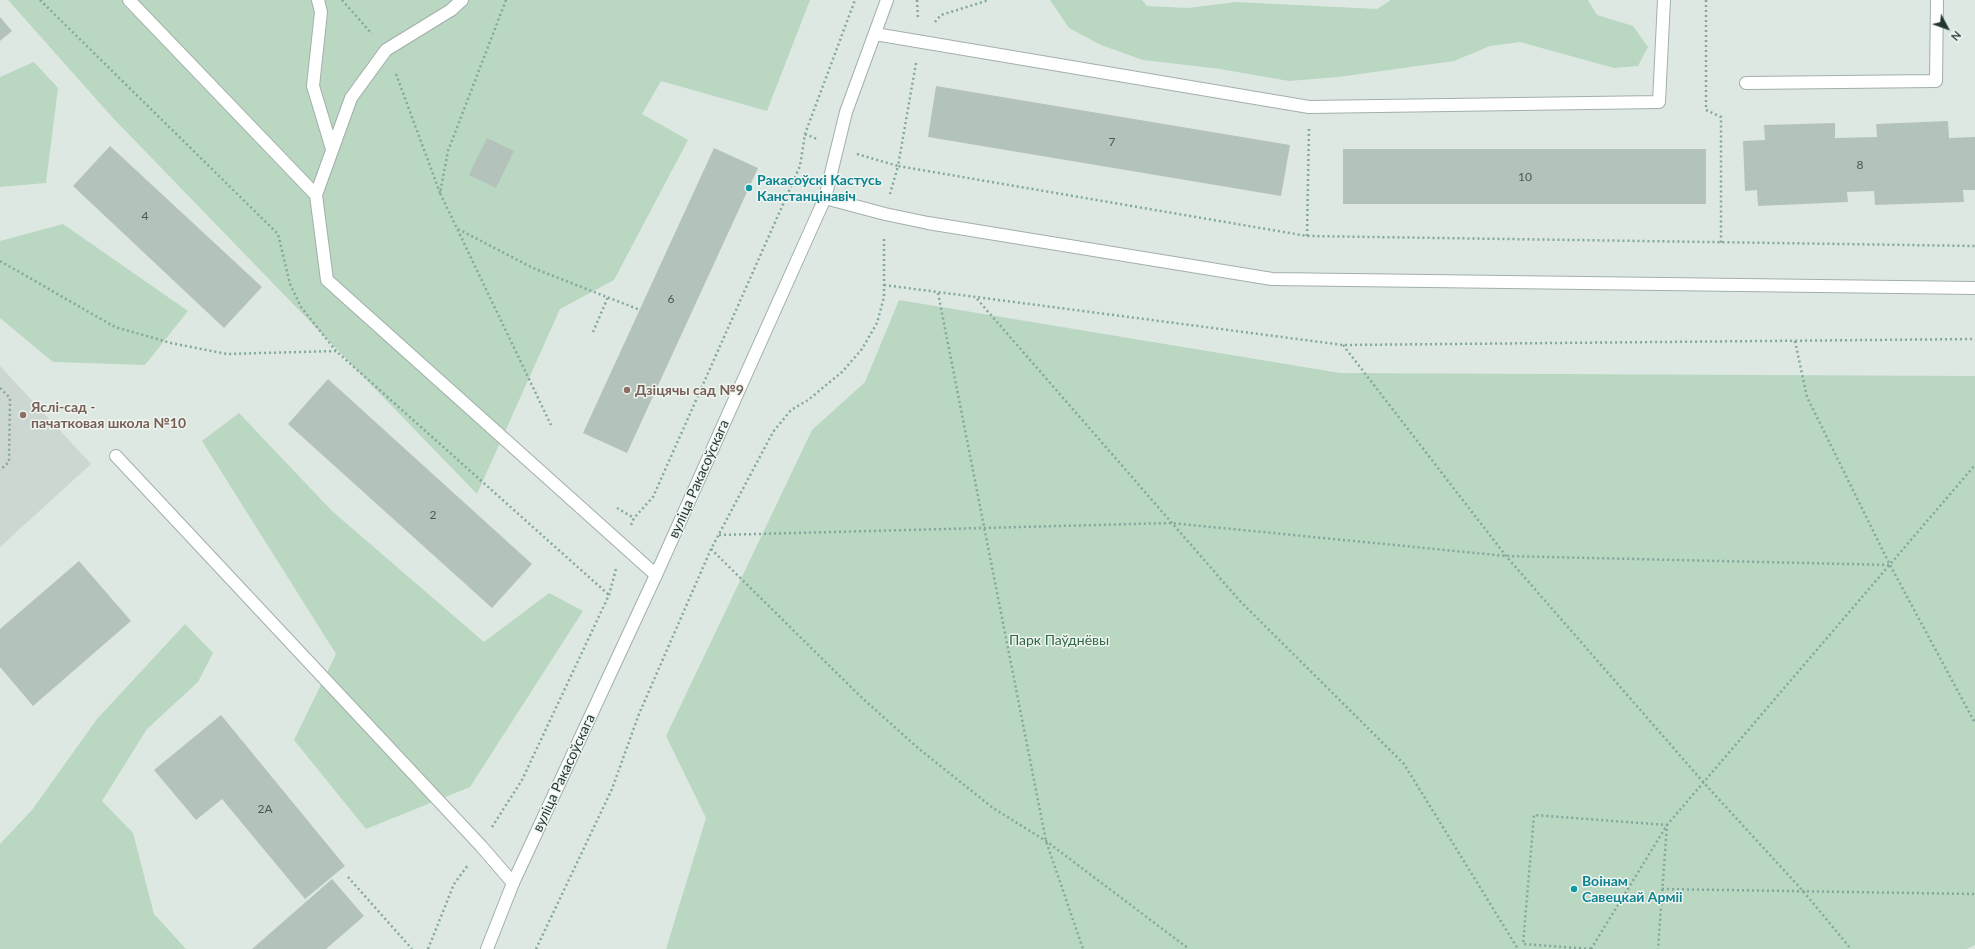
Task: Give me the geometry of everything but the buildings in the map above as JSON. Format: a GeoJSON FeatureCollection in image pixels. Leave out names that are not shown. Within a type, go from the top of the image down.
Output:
{"type":"FeatureCollection","features":[{"type":"Feature","properties":{"kind":"street"},"geometry":{"type":"LineString","coordinates":[[128,0],[316,195]]}},
{"type":"Feature","properties":{"kind":"street"},"geometry":{"type":"LineString","coordinates":[[318,0],[321,12],[313,86],[332,149]]}},
{"type":"Feature","properties":{"kind":"street"},"geometry":{"type":"LineString","coordinates":[[462,0],[451,10],[386,50],[351,98],[316,195],[327,280],[656,575]]}},
{"type":"Feature","properties":{"kind":"street","name":"вуліца Ракасоўскага"},"geometry":{"type":"LineString","coordinates":[[487,949],[513,883],[656,575],[825,198],[839,148],[846,112],[887,0]]}},
{"type":"Feature","properties":{"kind":"street"},"geometry":{"type":"LineString","coordinates":[[875,34],[1309,107],[1659,102],[1664,0]]}},
{"type":"Feature","properties":{"kind":"street"},"geometry":{"type":"LineString","coordinates":[[1746,82],[1936,81],[1937,0]]}},
{"type":"Feature","properties":{"kind":"street"},"geometry":{"type":"LineString","coordinates":[[825,198],[885,214],[928,223],[1272,279],[1975,288]]}},
{"type":"Feature","properties":{"kind":"street"},"geometry":{"type":"LineString","coordinates":[[116,456],[481,846],[513,883]]}},
{"type":"Feature","properties":{"kind":"path"},"geometry":{"type":"LineString","coordinates":[[40,0],[278,234],[290,284],[301,307],[336,351],[609,595]]}},
{"type":"Feature","properties":{"kind":"path"},"geometry":{"type":"LineString","coordinates":[[342,0],[386,50],[440,194],[551,426]]}},
{"type":"Feature","properties":{"kind":"path"},"geometry":{"type":"LineString","coordinates":[[440,194],[448,151],[506,0]]}},
{"type":"Feature","properties":{"kind":"path"},"geometry":{"type":"LineString","coordinates":[[428,949],[454,884],[481,846],[522,780],[609,595],[623,547],[634,518],[654,497],[800,166],[805,134],[855,0]]}},
{"type":"Feature","properties":{"kind":"path"},"geometry":{"type":"LineString","coordinates":[[536,949],[612,789],[639,714],[711,549],[773,432],[791,410],[842,372],[862,349],[877,323],[884,297],[885,214],[898,166],[919,41],[941,15],[989,0]]}},
{"type":"Feature","properties":{"kind":"path"},"geometry":{"type":"LineString","coordinates":[[1706,0],[1706,110],[1721,117],[1721,243]]}},
{"type":"Feature","properties":{"kind":"path"},"geometry":{"type":"LineString","coordinates":[[1307,236],[1309,107]]}},
{"type":"Feature","properties":{"kind":"path"},"geometry":{"type":"LineString","coordinates":[[805,134],[839,148],[898,166],[1307,236],[1975,246]]}},
{"type":"Feature","properties":{"kind":"path"},"geometry":{"type":"LineString","coordinates":[[458,229],[533,268],[640,310]]}},
{"type":"Feature","properties":{"kind":"path"},"geometry":{"type":"LineString","coordinates":[[0,261],[115,327],[171,343],[227,354],[336,351]]}},
{"type":"Feature","properties":{"kind":"path"},"geometry":{"type":"LineString","coordinates":[[884,285],[1343,345],[1975,339]]}},
{"type":"Feature","properties":{"kind":"path"},"geometry":{"type":"LineString","coordinates":[[938,293],[1046,841],[1083,949]]}},
{"type":"Feature","properties":{"kind":"path"},"geometry":{"type":"LineString","coordinates":[[593,332],[608,297]]}},
{"type":"Feature","properties":{"kind":"path"},"geometry":{"type":"LineString","coordinates":[[977,298],[1239,600],[1404,764],[1518,949]]}},
{"type":"Feature","properties":{"kind":"path"},"geometry":{"type":"LineString","coordinates":[[1795,341],[1807,397],[1890,564],[1975,723]]}},
{"type":"Feature","properties":{"kind":"path"},"geometry":{"type":"LineString","coordinates":[[1343,345],[1506,556],[1704,783],[1803,891],[1851,949]]}},
{"type":"Feature","properties":{"kind":"path"},"geometry":{"type":"LineString","coordinates":[[0,388],[10,398],[9,462],[0,470]]}},
{"type":"Feature","properties":{"kind":"path"},"geometry":{"type":"LineString","coordinates":[[1668,825],[1534,815],[1523,944],[1591,949],[1668,825],[1975,465]]}},
{"type":"Feature","properties":{"kind":"path"},"geometry":{"type":"LineString","coordinates":[[718,535],[1172,523],[1506,556],[1890,564]]}},
{"type":"Feature","properties":{"kind":"path"},"geometry":{"type":"LineString","coordinates":[[711,549],[860,696],[918,748],[993,808],[1046,841],[1189,949]]}},
{"type":"Feature","properties":{"kind":"path"},"geometry":{"type":"LineString","coordinates":[[1658,949],[1668,825]]}},
{"type":"Feature","properties":{"kind":"path"},"geometry":{"type":"LineString","coordinates":[[348,877],[412,949]]}},
{"type":"Feature","properties":{"kind":"path"},"geometry":{"type":"LineString","coordinates":[[1662,888],[1975,894]]}},
{"type":"Feature","properties":{"kind":"shaded area","name":"Яслі-сад - пачатковая школа №10"},"geometry":{"type":"Polygon","coordinates":[[[0,366],[91,464],[0,547],[0,366]]]}},
{"type":"Feature","properties":{"kind":"green space"},"geometry":{"type":"Polygon","coordinates":[[[8,0],[810,0],[767,111],[661,81],[642,114],[688,140],[614,280],[560,309],[477,494],[112,117],[8,0]]]}},
{"type":"Feature","properties":{"kind":"green space"},"geometry":{"type":"Polygon","coordinates":[[[1050,0],[1142,0],[1147,6],[1188,8],[1236,2],[1377,9],[1391,0],[1588,0],[1597,15],[1633,26],[1648,47],[1638,66],[1614,68],[1520,42],[1490,46],[1454,61],[1338,77],[1289,81],[1220,69],[1143,60],[1101,45],[1069,28],[1050,0]]]}},
{"type":"Feature","properties":{"kind":"green space"},"geometry":{"type":"Polygon","coordinates":[[[34,62],[58,88],[46,183],[0,187],[0,77],[34,62]]]}},
{"type":"Feature","properties":{"kind":"green space"},"geometry":{"type":"Polygon","coordinates":[[[63,224],[188,311],[145,365],[53,362],[0,318],[0,241],[63,224]]]}},
{"type":"Feature","properties":{"kind":"green space","name":"Парк Паўднёвы"},"geometry":{"type":"Polygon","coordinates":[[[899,300],[1340,373],[1975,376],[1975,945],[1967,949],[666,949],[706,818],[666,736],[812,430],[865,382],[899,300]]]}},
{"type":"Feature","properties":{"kind":"green space"},"geometry":{"type":"Polygon","coordinates":[[[239,413],[332,511],[484,642],[549,593],[583,611],[470,787],[366,829],[294,740],[336,654],[202,441],[239,413]]]}},
{"type":"Feature","properties":{"kind":"green space"},"geometry":{"type":"Polygon","coordinates":[[[185,624],[213,653],[198,682],[147,729],[102,801],[133,833],[154,914],[186,949],[0,949],[0,844],[32,810],[97,719],[185,624]]]}},
{"type":"Feature","properties":{"kind":"place","name":"Ракасоўскі Кастусь Канстанцінавіч"},"geometry":{"type":"Point","coordinates":[749,188]}},
{"type":"Feature","properties":{"kind":"place","name":"Дзіцячы сад №9"},"geometry":{"type":"Point","coordinates":[627,390]}},
{"type":"Feature","properties":{"kind":"place","name":"Яслі-сад - пачатковая школа №10"},"geometry":{"type":"Point","coordinates":[23,415]}},
{"type":"Feature","properties":{"kind":"place","name":"Воінам Савецкай Арміі"},"geometry":{"type":"Point","coordinates":[1574,889]}}]}
